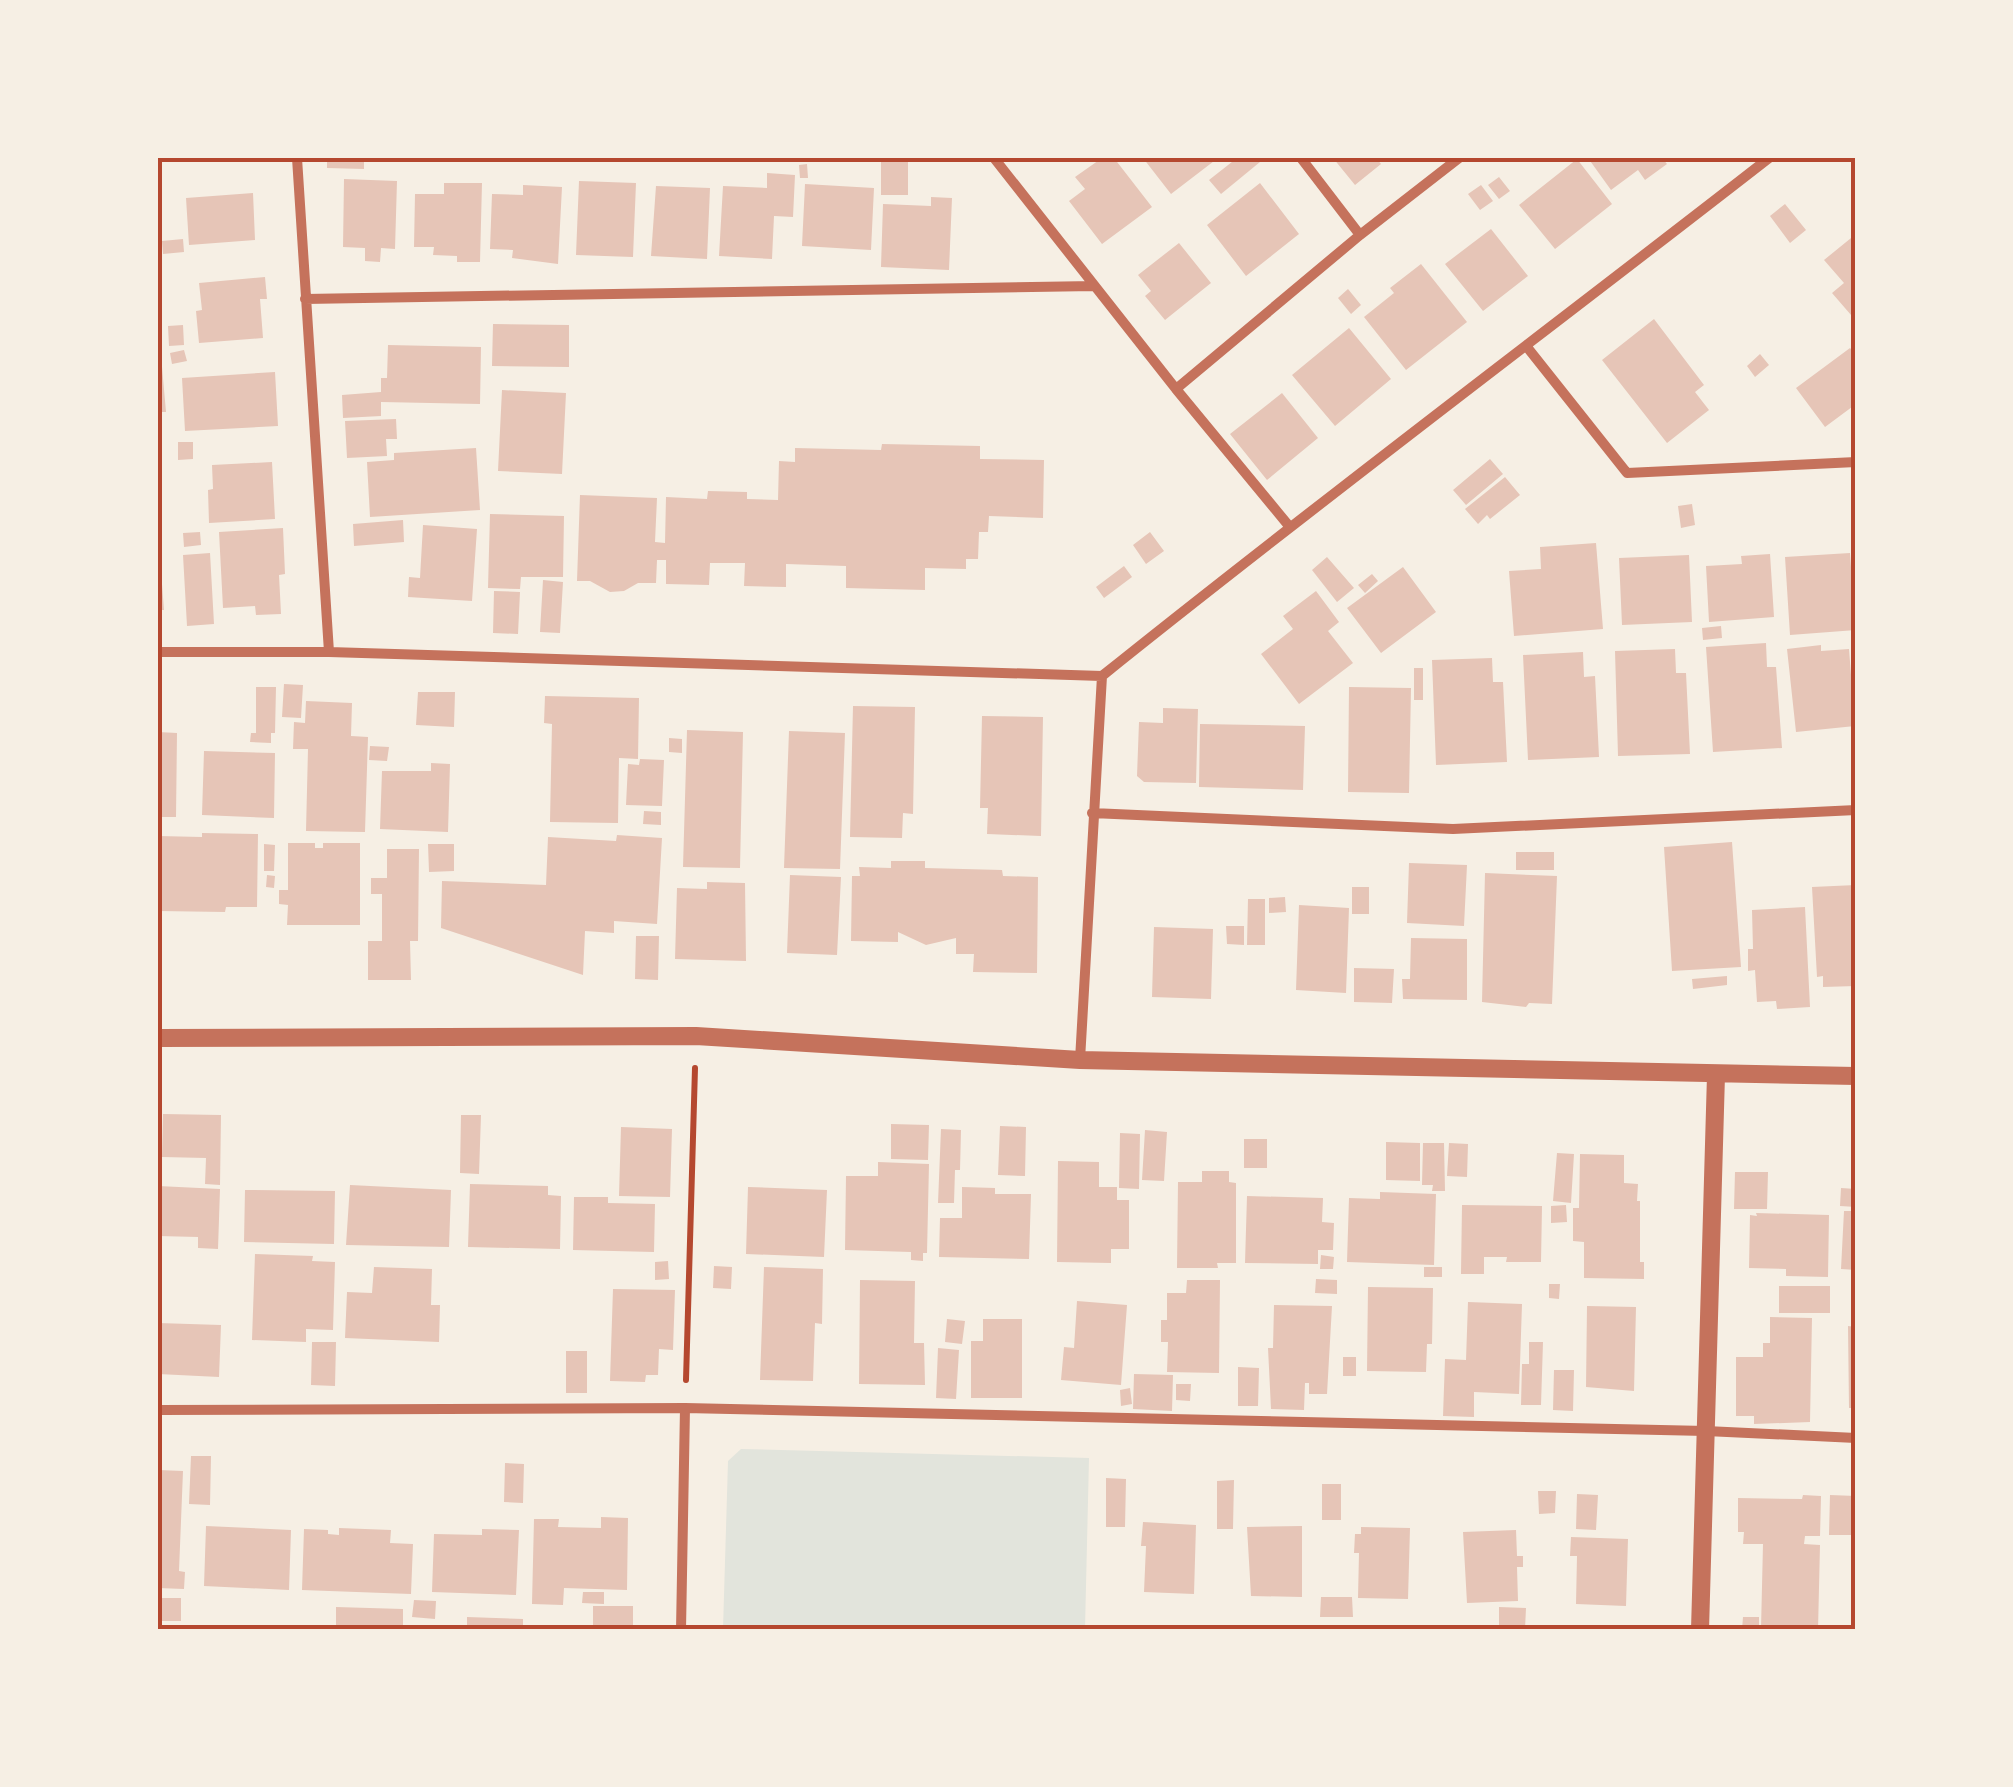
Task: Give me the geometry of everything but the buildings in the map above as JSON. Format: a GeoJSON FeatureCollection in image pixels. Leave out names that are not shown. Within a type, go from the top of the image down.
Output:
{"type":"FeatureCollection","features":[{"type":"Feature","properties":{"kind":"street"},"geometry":{"type":"LineString","coordinates":[[297,158],[329,652]]}},
{"type":"Feature","properties":{"kind":"street"},"geometry":{"type":"LineString","coordinates":[[994,158],[1289,526]]}},
{"type":"Feature","properties":{"kind":"street"},"geometry":{"type":"LineString","coordinates":[[1301,158],[1360,235]]}},
{"type":"Feature","properties":{"kind":"street"},"geometry":{"type":"LineString","coordinates":[[1176,389],[1459,158]]}},
{"type":"Feature","properties":{"kind":"street"},"geometry":{"type":"LineString","coordinates":[[158,652],[329,652],[1102,676],[1289,526],[1769,158]]}},
{"type":"Feature","properties":{"kind":"street"},"geometry":{"type":"LineString","coordinates":[[304,299],[1094,286]]}},
{"type":"Feature","properties":{"kind":"street"},"geometry":{"type":"LineString","coordinates":[[1527,347],[1627,473],[1856,462]]}},
{"type":"Feature","properties":{"kind":"street"},"geometry":{"type":"LineString","coordinates":[[1080,1060],[1102,676]]}},
{"type":"Feature","properties":{"kind":"street"},"geometry":{"type":"LineString","coordinates":[[1092,813],[1452,829],[1856,810]]}},
{"type":"Feature","properties":{"kind":"street"},"geometry":{"type":"LineString","coordinates":[[158,1038],[696,1036],[1080,1060],[1856,1076]]}},
{"type":"Feature","properties":{"kind":"street"},"geometry":{"type":"LineString","coordinates":[[1700,1630],[1716,1074]]}},
{"type":"Feature","properties":{"kind":"street"},"geometry":{"type":"LineString","coordinates":[[158,1410],[686,1408],[1706,1431],[1856,1438]]}},
{"type":"Feature","properties":{"kind":"street"},"geometry":{"type":"LineString","coordinates":[[681,1630],[686,1408]]}},
{"type":"Feature","properties":{"kind":"path"},"geometry":{"type":"LineString","coordinates":[[686,1408],[696,1036]]}},
{"type":"Feature","properties":{"kind":"shaded area"},"geometry":{"type":"Polygon","coordinates":[[[741,1449],[1089,1458],[1085,1629],[723,1629],[728,1461],[741,1449]]]}}]}
